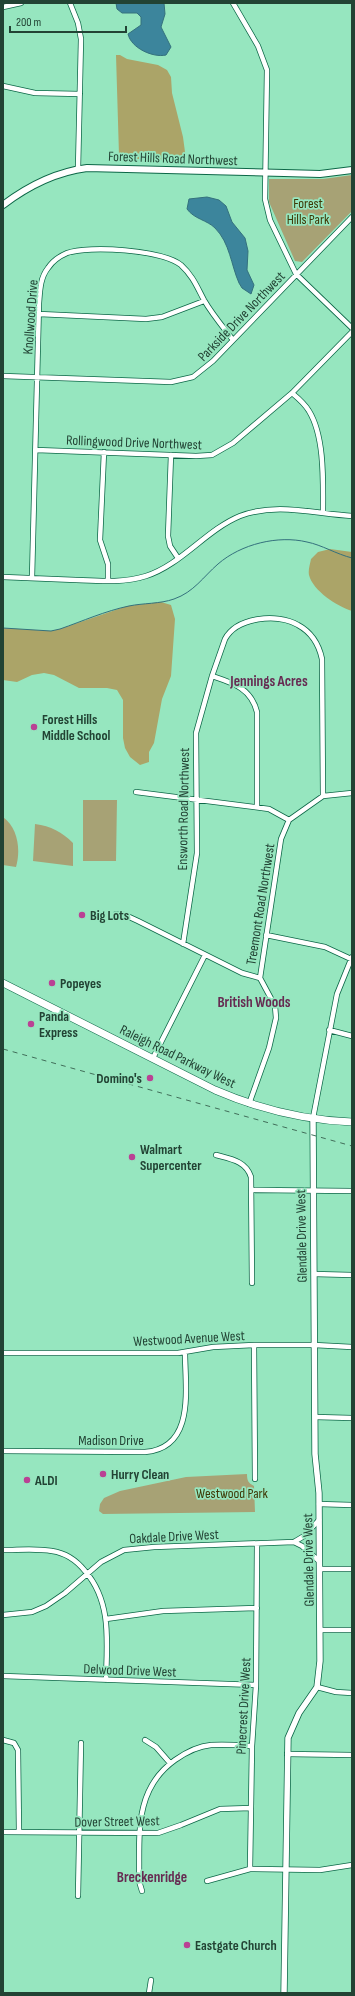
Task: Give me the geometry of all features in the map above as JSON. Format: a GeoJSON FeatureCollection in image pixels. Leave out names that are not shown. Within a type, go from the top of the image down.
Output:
{"type":"FeatureCollection","features":[{"type":"Feature","properties":{"kind":"main road","name":"Forest Hills Road Northwest"},"geometry":{"type":"LineString","coordinates":[[3,205],[36,184],[53,176],[78,169],[98,168],[320,174],[352,170]]}},
{"type":"Feature","properties":{"kind":"main road","name":"Raleigh Road Parkway West"},"geometry":{"type":"LineString","coordinates":[[3,983],[215,1090],[249,1104],[277,1112],[352,1122]]}},
{"type":"Feature","properties":{"kind":"street"},"geometry":{"type":"LineString","coordinates":[[3,7],[21,3]]}},
{"type":"Feature","properties":{"kind":"street"},"geometry":{"type":"LineString","coordinates":[[70,3],[78,23],[81,39],[78,169]]}},
{"type":"Feature","properties":{"kind":"street"},"geometry":{"type":"LineString","coordinates":[[233,3],[258,46],[267,70],[265,199],[267,213],[296,274],[352,328]]}},
{"type":"Feature","properties":{"kind":"street"},"geometry":{"type":"LineString","coordinates":[[3,86],[35,93],[80,94]]}},
{"type":"Feature","properties":{"kind":"street","name":"Parkside Drive Northwest"},"geometry":{"type":"LineString","coordinates":[[3,376],[177,382],[193,377],[205,369],[352,217]]}},
{"type":"Feature","properties":{"kind":"street","name":"Knollwood Drive"},"geometry":{"type":"LineString","coordinates":[[32,578],[39,314],[41,284],[48,267],[68,253],[89,250],[140,252],[167,258],[180,265],[192,277],[204,301],[232,340]]}},
{"type":"Feature","properties":{"kind":"street"},"geometry":{"type":"LineString","coordinates":[[39,314],[146,319],[162,317],[204,301]]}},
{"type":"Feature","properties":{"kind":"street","name":"Rollingwood Drive Northwest"},"geometry":{"type":"LineString","coordinates":[[36,450],[207,456],[219,452],[292,393],[352,332]]}},
{"type":"Feature","properties":{"kind":"street"},"geometry":{"type":"LineString","coordinates":[[292,393],[309,411],[315,426],[322,459],[323,513]]}},
{"type":"Feature","properties":{"kind":"street"},"geometry":{"type":"LineString","coordinates":[[104,452],[100,540],[108,564],[108,581]]}},
{"type":"Feature","properties":{"kind":"street"},"geometry":{"type":"LineString","coordinates":[[171,455],[168,536],[170,546],[178,558]]}},
{"type":"Feature","properties":{"kind":"street"},"geometry":{"type":"LineString","coordinates":[[3,577],[108,581],[144,577],[158,571],[239,517],[251,513],[283,509],[352,516]]}},
{"type":"Feature","properties":{"kind":"street","name":"Ensworth Road Northwest"},"geometry":{"type":"LineString","coordinates":[[183,944],[197,853],[195,800],[196,733],[212,676],[226,637],[232,630],[240,625],[262,620],[284,620],[298,624],[309,633],[318,646],[322,659],[323,796]]}},
{"type":"Feature","properties":{"kind":"street"},"geometry":{"type":"LineString","coordinates":[[212,676],[241,687],[248,693],[255,704],[257,712],[257,807]]}},
{"type":"Feature","properties":{"kind":"street"},"geometry":{"type":"LineString","coordinates":[[136,792],[274,810],[289,820],[323,796],[352,793]]}},
{"type":"Feature","properties":{"kind":"street","name":"Treemont Road Northwest"},"geometry":{"type":"LineString","coordinates":[[249,1104],[269,1048],[276,1018],[275,1006],[260,978],[281,839],[289,820]]}},
{"type":"Feature","properties":{"kind":"street"},"geometry":{"type":"LineString","coordinates":[[116,914],[125,915],[242,973],[260,978]]}},
{"type":"Feature","properties":{"kind":"street"},"geometry":{"type":"LineString","coordinates":[[266,935],[325,947],[351,958],[337,994],[313,1118]]}},
{"type":"Feature","properties":{"kind":"street"},"geometry":{"type":"LineString","coordinates":[[153,1058],[205,955]]}},
{"type":"Feature","properties":{"kind":"street"},"geometry":{"type":"LineString","coordinates":[[329,1030],[352,1036]]}},
{"type":"Feature","properties":{"kind":"street","name":"Glendale Drive West"},"geometry":{"type":"LineString","coordinates":[[284,1993],[288,1738],[291,1729],[317,1687],[320,1630],[319,1504],[315,1459],[313,1118]]}},
{"type":"Feature","properties":{"kind":"street"},"geometry":{"type":"LineString","coordinates":[[216,1155],[236,1160],[244,1165],[251,1178],[252,1283]]}},
{"type":"Feature","properties":{"kind":"street"},"geometry":{"type":"LineString","coordinates":[[251,1190],[313,1189],[352,1191]]}},
{"type":"Feature","properties":{"kind":"street"},"geometry":{"type":"LineString","coordinates":[[314,1274],[352,1275]]}},
{"type":"Feature","properties":{"kind":"street"},"geometry":{"type":"LineString","coordinates":[[254,1345],[255,1479]]}},
{"type":"Feature","properties":{"kind":"street","name":"Westwood Avenue West"},"geometry":{"type":"LineString","coordinates":[[3,1353],[185,1352],[213,1347],[254,1345],[314,1345],[352,1347]]}},
{"type":"Feature","properties":{"kind":"street","name":"Madison Drive"},"geometry":{"type":"LineString","coordinates":[[3,1451],[150,1452],[163,1447],[172,1441],[179,1433],[184,1418],[185,1352]]}},
{"type":"Feature","properties":{"kind":"street"},"geometry":{"type":"LineString","coordinates":[[315,1417],[352,1418]]}},
{"type":"Feature","properties":{"kind":"street"},"geometry":{"type":"LineString","coordinates":[[319,1504],[352,1505]]}},
{"type":"Feature","properties":{"kind":"street"},"geometry":{"type":"LineString","coordinates":[[294,1542],[304,1536],[319,1520]]}},
{"type":"Feature","properties":{"kind":"street"},"geometry":{"type":"LineString","coordinates":[[294,1542],[302,1546],[320,1561]]}},
{"type":"Feature","properties":{"kind":"street","name":"Oakdale Drive West"},"geometry":{"type":"LineString","coordinates":[[3,1615],[32,1612],[46,1606],[65,1593],[105,1559],[118,1552],[132,1548],[294,1542]]}},
{"type":"Feature","properties":{"kind":"street","name":"Pinecrest Drive West"},"geometry":{"type":"LineString","coordinates":[[250,1869],[252,1746],[256,1685],[257,1544]]}},
{"type":"Feature","properties":{"kind":"street"},"geometry":{"type":"LineString","coordinates":[[3,1550],[38,1549],[53,1551],[66,1555],[79,1564],[87,1574],[99,1590],[106,1619],[106,1680]]}},
{"type":"Feature","properties":{"kind":"street"},"geometry":{"type":"LineString","coordinates":[[320,1568],[352,1569]]}},
{"type":"Feature","properties":{"kind":"street"},"geometry":{"type":"LineString","coordinates":[[106,1619],[163,1611],[256,1608]]}},
{"type":"Feature","properties":{"kind":"street"},"geometry":{"type":"LineString","coordinates":[[320,1630],[352,1630]]}},
{"type":"Feature","properties":{"kind":"street","name":"Delwood Drive West"},"geometry":{"type":"LineString","coordinates":[[3,1676],[256,1685]]}},
{"type":"Feature","properties":{"kind":"street"},"geometry":{"type":"LineString","coordinates":[[317,1687],[336,1692],[352,1693]]}},
{"type":"Feature","properties":{"kind":"street"},"geometry":{"type":"LineString","coordinates":[[3,1740],[14,1743],[17,1746],[19,1753],[19,1832]]}},
{"type":"Feature","properties":{"kind":"street"},"geometry":{"type":"LineString","coordinates":[[145,1740],[156,1747],[170,1763]]}},
{"type":"Feature","properties":{"kind":"street"},"geometry":{"type":"LineString","coordinates":[[78,1896],[81,1743]]}},
{"type":"Feature","properties":{"kind":"street"},"geometry":{"type":"LineString","coordinates":[[142,1891],[139,1881],[141,1810],[146,1793],[158,1775],[170,1763],[181,1756],[203,1747],[211,1745],[252,1746]]}},
{"type":"Feature","properties":{"kind":"street"},"geometry":{"type":"LineString","coordinates":[[287,1754],[352,1755]]}},
{"type":"Feature","properties":{"kind":"street","name":"Dover Street West"},"geometry":{"type":"LineString","coordinates":[[3,1832],[140,1834],[166,1831],[220,1809],[251,1808]]}},
{"type":"Feature","properties":{"kind":"street"},"geometry":{"type":"LineString","coordinates":[[207,1881],[250,1869],[320,1870],[352,1865]]}},
{"type":"Feature","properties":{"kind":"street"},"geometry":{"type":"LineString","coordinates":[[150,1993],[151,1980]]}},
{"type":"Feature","properties":{"kind":"green space","name":"Forest Hills Park"},"geometry":{"type":"Polygon","coordinates":[[[352,175],[352,211],[302,262],[295,261],[269,202],[269,179],[323,179],[352,175]]]}},
{"type":"Feature","properties":{"kind":"green space"},"geometry":{"type":"Polygon","coordinates":[[[83,800],[117,800],[116,861],[83,861],[83,800]]]}},
{"type":"Feature","properties":{"kind":"green space"},"geometry":{"type":"Polygon","coordinates":[[[3,817],[12,827],[17,840],[18,854],[16,867],[3,865],[3,817]]]}},
{"type":"Feature","properties":{"kind":"green space"},"geometry":{"type":"Polygon","coordinates":[[[35,824],[56,830],[73,843],[73,866],[33,861],[35,824]]]}},
{"type":"Feature","properties":{"kind":"green space","name":"Westwood Park"},"geometry":{"type":"Polygon","coordinates":[[[247,1474],[248,1481],[254,1486],[255,1512],[103,1514],[99,1511],[100,1504],[104,1498],[120,1491],[186,1477],[247,1474]]]}},
{"type":"Feature","properties":{"kind":"shaded area"},"geometry":{"type":"Polygon","coordinates":[[[116,55],[120,55],[127,59],[158,65],[167,70],[171,77],[172,93],[183,137],[185,152],[183,162],[137,159],[122,160],[119,155],[116,55]]]}},
{"type":"Feature","properties":{"kind":"shaded area"},"geometry":{"type":"Polygon","coordinates":[[[330,549],[352,552],[352,611],[340,606],[326,597],[311,581],[309,569],[311,559],[318,552],[330,549]]]}},
{"type":"Feature","properties":{"kind":"shaded area"},"geometry":{"type":"Polygon","coordinates":[[[161,602],[171,605],[175,619],[171,676],[162,699],[154,743],[149,752],[149,762],[140,765],[130,757],[125,748],[123,738],[123,700],[117,690],[107,688],[79,688],[54,675],[44,673],[32,675],[17,682],[3,680],[3,628],[51,631],[127,606],[161,602]]]}},
{"type":"Feature","properties":{"kind":"water"},"geometry":{"type":"Polygon","coordinates":[[[116,3],[164,3],[165,14],[161,27],[171,47],[166,55],[155,55],[143,51],[133,44],[128,34],[141,25],[141,17],[137,13],[122,13],[117,9],[116,3]]]}},
{"type":"Feature","properties":{"kind":"water"},"geometry":{"type":"Polygon","coordinates":[[[207,197],[219,200],[226,206],[232,222],[245,238],[248,251],[247,270],[254,285],[251,294],[242,288],[239,283],[227,247],[220,234],[212,225],[193,215],[187,209],[189,199],[207,197]]]}},
{"type":"Feature","properties":{"kind":"waterway"},"geometry":{"type":"LineString","coordinates":[[3,628],[51,631],[120,608],[174,599],[193,588],[227,557],[249,546],[260,543],[296,540],[313,543],[352,558]]}},
{"type":"Feature","properties":{"kind":"railway"},"geometry":{"type":"LineString","coordinates":[[3,1049],[352,1146]]}},
{"type":"Feature","properties":{"kind":"place","name":"Forest Hills Middle School"},"geometry":{"type":"Point","coordinates":[34,727]}},
{"type":"Feature","properties":{"kind":"place","name":"Big Lots"},"geometry":{"type":"Point","coordinates":[82,915]}},
{"type":"Feature","properties":{"kind":"place","name":"Popeyes"},"geometry":{"type":"Point","coordinates":[52,983]}},
{"type":"Feature","properties":{"kind":"place","name":"Panda Express"},"geometry":{"type":"Point","coordinates":[31,1024]}},
{"type":"Feature","properties":{"kind":"place","name":"Domino's"},"geometry":{"type":"Point","coordinates":[150,1078]}},
{"type":"Feature","properties":{"kind":"place","name":"Walmart Supercenter"},"geometry":{"type":"Point","coordinates":[132,1157]}},
{"type":"Feature","properties":{"kind":"place","name":"Hurry Clean"},"geometry":{"type":"Point","coordinates":[103,1474]}},
{"type":"Feature","properties":{"kind":"place","name":"ALDI"},"geometry":{"type":"Point","coordinates":[27,1480]}},
{"type":"Feature","properties":{"kind":"place","name":"Eastgate Church"},"geometry":{"type":"Point","coordinates":[187,1945]}},
{"type":"Feature","properties":{"kind":"district","name":"Jennings Acres"},"geometry":{"type":"Point","coordinates":[269,681]}},
{"type":"Feature","properties":{"kind":"district","name":"British Woods"},"geometry":{"type":"Point","coordinates":[254,1002]}},
{"type":"Feature","properties":{"kind":"district","name":"Breckenridge"},"geometry":{"type":"Point","coordinates":[152,1877]}}]}
